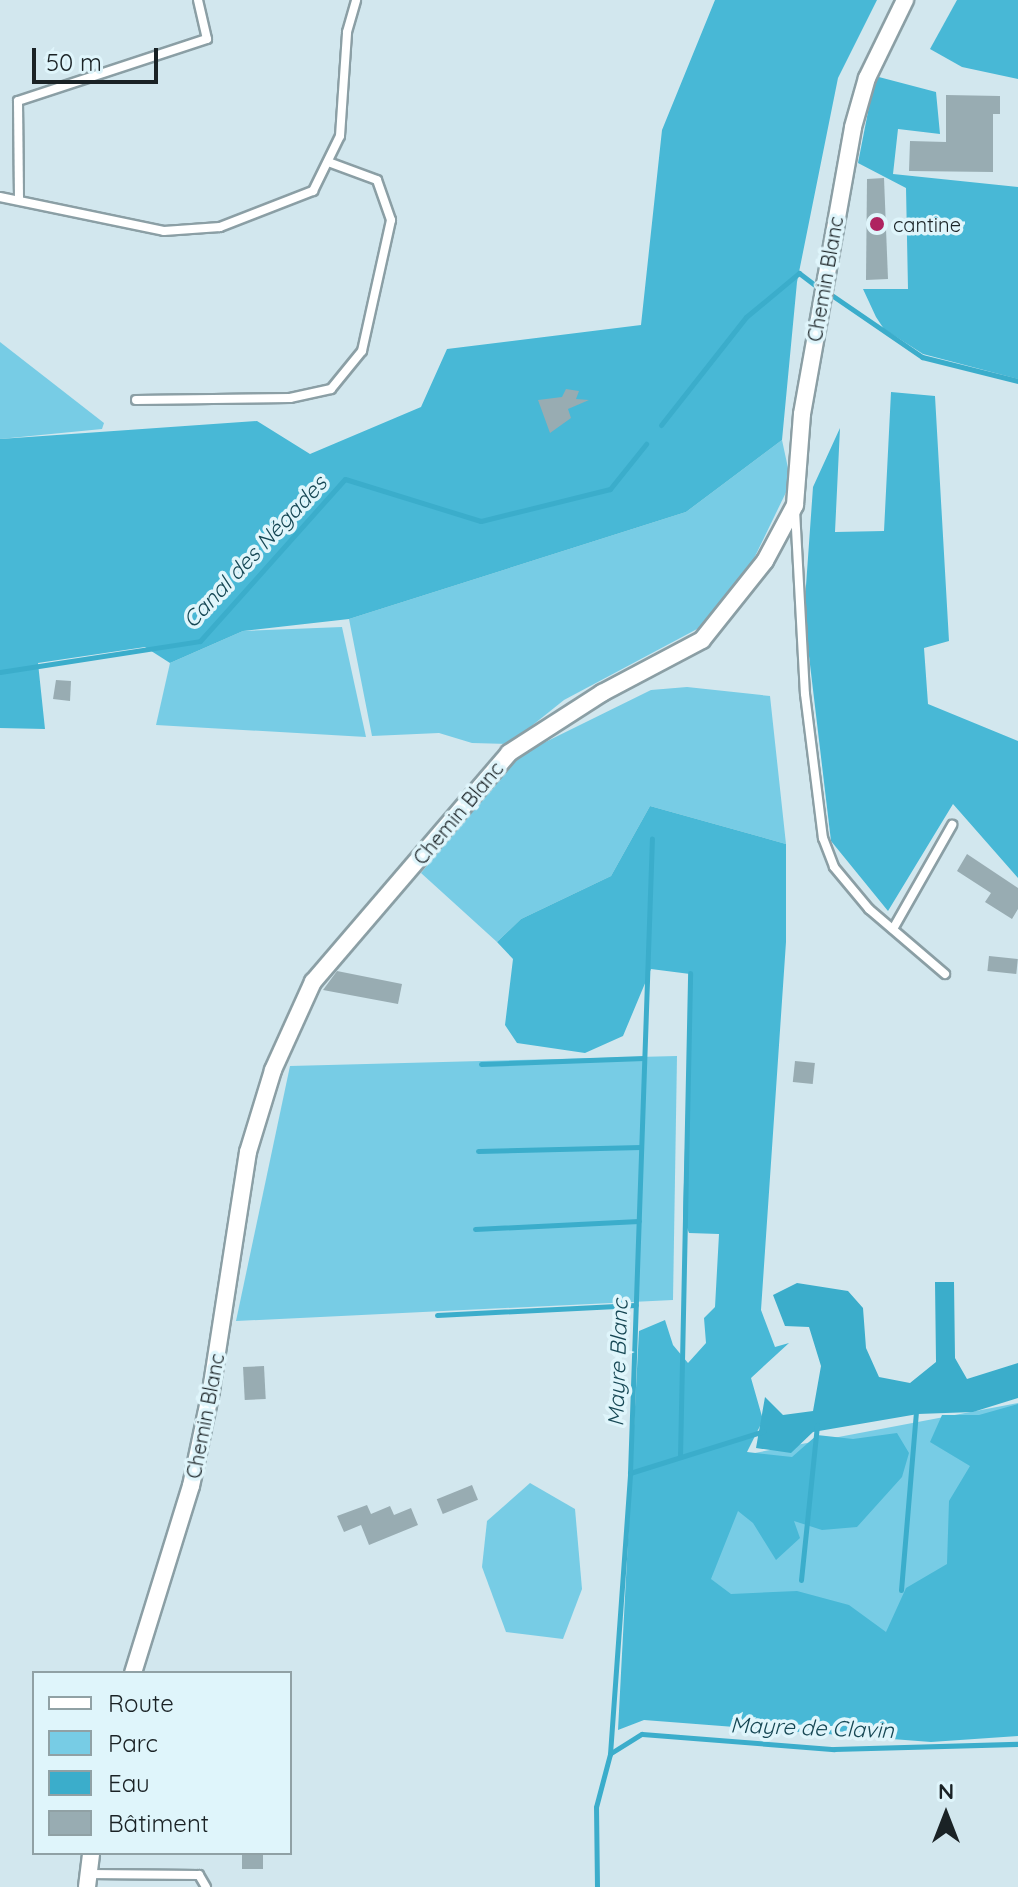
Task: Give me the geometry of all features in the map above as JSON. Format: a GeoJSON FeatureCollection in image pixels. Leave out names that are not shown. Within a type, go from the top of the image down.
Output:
{"type":"FeatureCollection","features":[{"type":"Feature","properties":{"kind":"street","name":"Chemin Blanc"},"geometry":{"type":"LineString","coordinates":[[134,1671],[191,1486],[248,1152],[273,1070],[313,982],[509,753],[602,693],[702,640],[765,561],[795,505],[802,414],[853,127],[867,78],[905,0]]}},
{"type":"Feature","properties":{"kind":"street"},"geometry":{"type":"LineString","coordinates":[[88,1880],[91,1855]]}},
{"type":"Feature","properties":{"kind":"lane"},"geometry":{"type":"LineString","coordinates":[[19,198],[18,101],[80,85],[207,39],[198,0]]}},
{"type":"Feature","properties":{"kind":"lane"},"geometry":{"type":"LineString","coordinates":[[0,197],[19,198],[164,231],[220,227],[313,191],[340,136],[347,32],[356,0]]}},
{"type":"Feature","properties":{"kind":"lane"},"geometry":{"type":"LineString","coordinates":[[136,400],[304,395],[331,389],[362,351],[391,220],[377,180],[328,162]]}},
{"type":"Feature","properties":{"kind":"lane"},"geometry":{"type":"LineString","coordinates":[[795,505],[805,694],[823,838],[834,867],[893,929],[945,974]]}},
{"type":"Feature","properties":{"kind":"lane"},"geometry":{"type":"LineString","coordinates":[[893,929],[952,825]]}},
{"type":"Feature","properties":{"kind":"lane"},"geometry":{"type":"LineString","coordinates":[[88,1880],[199,1875],[206,1887]]}},
{"type":"Feature","properties":{"kind":"green space"},"geometry":{"type":"Polygon","coordinates":[[[0,342],[104,423],[102,429],[0,439],[0,342]]]}},
{"type":"Feature","properties":{"kind":"green space"},"geometry":{"type":"Polygon","coordinates":[[[782,440],[791,482],[745,577],[699,628],[564,700],[509,744],[472,743],[439,733],[372,736],[349,619],[686,512],[782,440]]]}},
{"type":"Feature","properties":{"kind":"green space"},"geometry":{"type":"Polygon","coordinates":[[[342,627],[366,737],[156,725],[170,663],[243,631],[342,627]]]}},
{"type":"Feature","properties":{"kind":"green space"},"geometry":{"type":"Polygon","coordinates":[[[687,687],[770,696],[786,844],[650,806],[611,876],[521,919],[497,942],[421,873],[517,756],[651,690],[687,687]]]}},
{"type":"Feature","properties":{"kind":"green space"},"geometry":{"type":"Polygon","coordinates":[[[677,1056],[673,1300],[236,1321],[290,1066],[677,1056]]]}},
{"type":"Feature","properties":{"kind":"green space"},"geometry":{"type":"Polygon","coordinates":[[[1018,1403],[1018,1634],[807,1675],[681,1596],[702,1463],[1018,1403]]]}},
{"type":"Feature","properties":{"kind":"green space"},"geometry":{"type":"Polygon","coordinates":[[[530,1483],[575,1509],[582,1589],[563,1639],[506,1632],[482,1567],[487,1521],[530,1483]]]}},
{"type":"Feature","properties":{"kind":"shaded area"},"geometry":{"type":"Polygon","coordinates":[[[715,0],[877,0],[838,78],[797,282],[782,440],[686,512],[349,619],[243,631],[170,663],[145,647],[38,663],[45,729],[0,728],[0,439],[257,421],[310,454],[421,407],[447,349],[641,325],[662,130],[715,0]]]}},
{"type":"Feature","properties":{"kind":"shaded area"},"geometry":{"type":"Polygon","coordinates":[[[957,0],[1018,0],[1018,79],[962,67],[930,49],[957,0]]]}},
{"type":"Feature","properties":{"kind":"shaded area"},"geometry":{"type":"Polygon","coordinates":[[[875,76],[936,92],[940,134],[898,129],[893,174],[1018,187],[1018,379],[923,354],[884,329],[876,317],[863,289],[908,289],[906,188],[858,163],[875,76]]]}},
{"type":"Feature","properties":{"kind":"shaded area"},"geometry":{"type":"Polygon","coordinates":[[[891,392],[935,396],[949,641],[924,648],[928,704],[1018,741],[1018,878],[953,804],[888,911],[831,841],[804,614],[813,487],[840,428],[835,532],[884,531],[891,392]]]}},
{"type":"Feature","properties":{"kind":"shaded area"},"geometry":{"type":"Polygon","coordinates":[[[650,806],[786,844],[786,942],[761,1310],[775,1347],[789,1343],[751,1378],[763,1420],[747,1452],[792,1457],[817,1435],[853,1439],[897,1433],[909,1453],[902,1477],[857,1527],[822,1530],[794,1521],[800,1538],[776,1560],[753,1523],[738,1511],[711,1579],[731,1594],[797,1591],[849,1605],[886,1632],[906,1588],[947,1564],[949,1501],[970,1466],[930,1442],[942,1415],[979,1415],[1018,1404],[1018,1736],[931,1742],[644,1720],[618,1730],[639,1331],[665,1320],[673,1345],[688,1363],[706,1343],[704,1318],[715,1307],[719,1234],[689,1233],[683,1217],[690,974],[651,969],[623,1036],[585,1053],[517,1043],[505,1025],[513,959],[497,942],[521,919],[611,876],[650,806]]]}},
{"type":"Feature","properties":{"kind":"water"},"geometry":{"type":"Polygon","coordinates":[[[935,1282],[954,1282],[955,1358],[967,1379],[1018,1363],[1018,1398],[973,1412],[918,1414],[813,1432],[791,1453],[756,1448],[765,1397],[783,1415],[813,1411],[821,1366],[809,1327],[785,1326],[773,1295],[797,1283],[848,1291],[863,1308],[866,1348],[879,1377],[910,1383],[936,1362],[935,1282]]]}},
{"type":"Feature","properties":{"kind":"building"},"geometry":{"type":"Polygon","coordinates":[[[946,95],[1000,96],[1000,114],[993,114],[993,172],[909,171],[910,141],[946,142],[946,95]]]}},
{"type":"Feature","properties":{"kind":"building","name":"cantine"},"geometry":{"type":"Polygon","coordinates":[[[884,178],[888,279],[866,280],[867,179],[884,178]]]}},
{"type":"Feature","properties":{"kind":"building"},"geometry":{"type":"Polygon","coordinates":[[[566,389],[579,391],[576,399],[589,400],[568,409],[571,418],[550,433],[538,400],[562,397],[566,389]]]}},
{"type":"Feature","properties":{"kind":"building"},"geometry":{"type":"Polygon","coordinates":[[[56,680],[71,681],[70,701],[53,699],[56,680]]]}},
{"type":"Feature","properties":{"kind":"building"},"geometry":{"type":"Polygon","coordinates":[[[967,854],[1018,888],[1018,909],[1012,919],[985,902],[991,893],[957,871],[967,854]]]}},
{"type":"Feature","properties":{"kind":"building"},"geometry":{"type":"Polygon","coordinates":[[[989,956],[1018,959],[1016,974],[987,971],[989,956]]]}},
{"type":"Feature","properties":{"kind":"building"},"geometry":{"type":"Polygon","coordinates":[[[337,971],[402,984],[398,1004],[323,990],[337,971]]]}},
{"type":"Feature","properties":{"kind":"building"},"geometry":{"type":"Polygon","coordinates":[[[795,1061],[815,1063],[813,1084],[793,1082],[795,1061]]]}},
{"type":"Feature","properties":{"kind":"building"},"geometry":{"type":"Polygon","coordinates":[[[264,1366],[266,1399],[245,1400],[243,1367],[264,1366]]]}},
{"type":"Feature","properties":{"kind":"building"},"geometry":{"type":"Polygon","coordinates":[[[472,1485],[478,1500],[443,1514],[437,1499],[472,1485]]]}},
{"type":"Feature","properties":{"kind":"building"},"geometry":{"type":"Polygon","coordinates":[[[367,1505],[371,1514],[390,1506],[394,1515],[411,1508],[418,1525],[369,1545],[361,1525],[344,1532],[337,1516],[367,1505]]]}},
{"type":"Feature","properties":{"kind":"building"},"geometry":{"type":"Polygon","coordinates":[[[242,1855],[263,1855],[263,1869],[242,1869],[242,1855]]]}},
{"type":"Feature","properties":{"kind":"waterway","name":"Canal des Négades"},"geometry":{"type":"LineString","coordinates":[[661,425],[746,317],[799,273],[816,286]]}},
{"type":"Feature","properties":{"kind":"waterway"},"geometry":{"type":"LineString","coordinates":[[833,296],[922,357],[1018,381]]}},
{"type":"Feature","properties":{"kind":"waterway","name":"Canal des Négades"},"geometry":{"type":"LineString","coordinates":[[0,672],[200,641],[345,479],[481,521],[610,489],[646,444]]}},
{"type":"Feature","properties":{"kind":"waterway","name":"Mayre Blanc"},"geometry":{"type":"LineString","coordinates":[[597,1887],[596,1807],[610,1754],[630,1473],[652,838]]}},
{"type":"Feature","properties":{"kind":"waterway"},"geometry":{"type":"LineString","coordinates":[[680,1457],[690,973]]}},
{"type":"Feature","properties":{"kind":"waterway"},"geometry":{"type":"LineString","coordinates":[[481,1064],[644,1058]]}},
{"type":"Feature","properties":{"kind":"waterway"},"geometry":{"type":"LineString","coordinates":[[478,1151],[641,1147]]}},
{"type":"Feature","properties":{"kind":"waterway"},"geometry":{"type":"LineString","coordinates":[[475,1229],[639,1221]]}},
{"type":"Feature","properties":{"kind":"waterway"},"geometry":{"type":"LineString","coordinates":[[437,1315],[636,1305]]}},
{"type":"Feature","properties":{"kind":"waterway"},"geometry":{"type":"LineString","coordinates":[[901,1590],[916,1412]]}},
{"type":"Feature","properties":{"kind":"waterway"},"geometry":{"type":"LineString","coordinates":[[801,1580],[817,1425]]}},
{"type":"Feature","properties":{"kind":"waterway"},"geometry":{"type":"LineString","coordinates":[[630,1473],[764,1431]]}},
{"type":"Feature","properties":{"kind":"waterway","name":"Mayre de Clavin"},"geometry":{"type":"LineString","coordinates":[[611,1753],[642,1734],[834,1749],[1018,1744]]}},
{"type":"Feature","properties":{"kind":"place","name":"cantine"},"geometry":{"type":"Point","coordinates":[877,224]}}]}
